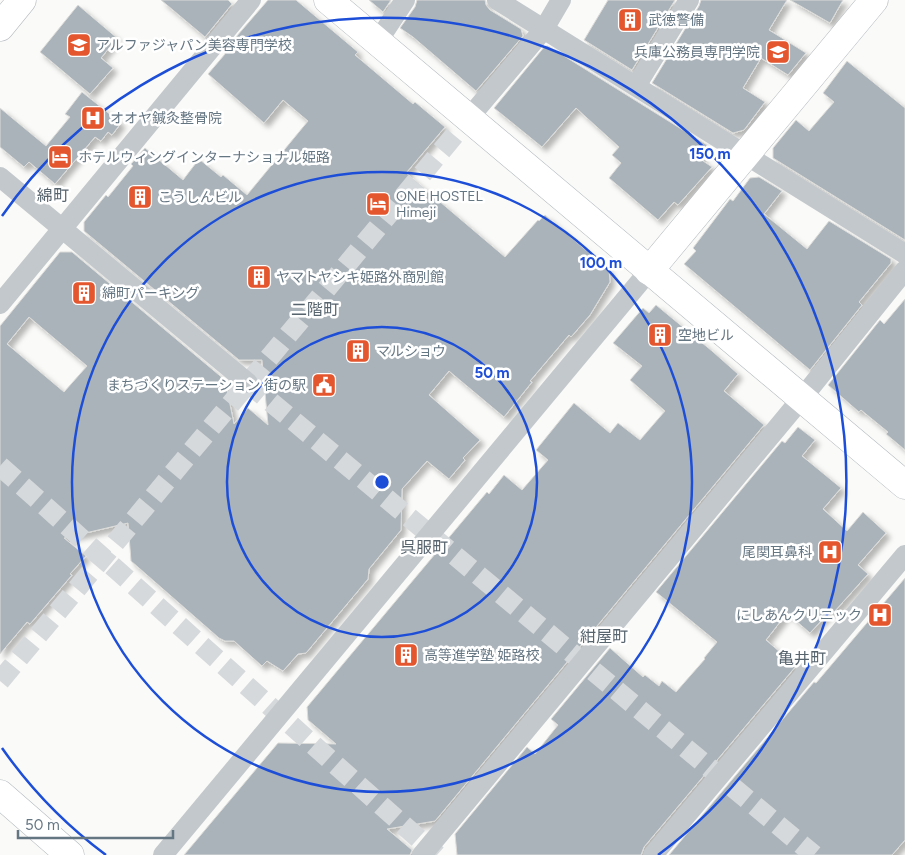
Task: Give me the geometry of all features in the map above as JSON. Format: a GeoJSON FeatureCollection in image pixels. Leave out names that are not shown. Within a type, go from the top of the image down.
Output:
{"type":"FeatureCollection","features":[{"type":"Feature","properties":{"kind":"main road"},"geometry":{"type":"LineString","coordinates":[[0,27],[22,0]]}},
{"type":"Feature","properties":{"kind":"main road"},"geometry":{"type":"LineString","coordinates":[[328,0],[905,485]]}},
{"type":"Feature","properties":{"kind":"main road"},"geometry":{"type":"LineString","coordinates":[[649,271],[874,0]]}},
{"type":"Feature","properties":{"kind":"main road"},"geometry":{"type":"LineString","coordinates":[[0,794],[70,855]]}},
{"type":"Feature","properties":{"kind":"street"},"geometry":{"type":"LineString","coordinates":[[0,304],[251,0]]}},
{"type":"Feature","properties":{"kind":"street"},"geometry":{"type":"LineString","coordinates":[[378,41],[405,0]]}},
{"type":"Feature","properties":{"kind":"street"},"geometry":{"type":"LineString","coordinates":[[497,0],[905,254]]}},
{"type":"Feature","properties":{"kind":"street"},"geometry":{"type":"LineString","coordinates":[[468,119],[544,29],[561,0]]}},
{"type":"Feature","properties":{"kind":"street"},"geometry":{"type":"LineString","coordinates":[[636,86],[689,0]]}},
{"type":"Feature","properties":{"kind":"street"},"geometry":{"type":"LineString","coordinates":[[0,177],[248,383]]}},
{"type":"Feature","properties":{"kind":"street"},"geometry":{"type":"LineString","coordinates":[[422,855],[802,398],[905,270]]}},
{"type":"Feature","properties":{"kind":"street"},"geometry":{"type":"LineString","coordinates":[[163,855],[649,271]]}},
{"type":"Feature","properties":{"kind":"street"},"geometry":{"type":"LineString","coordinates":[[653,855],[905,555]]}},
{"type":"Feature","properties":{"kind":"building"},"geometry":{"type":"Polygon","coordinates":[[[161,0],[228,0],[232,4],[205,37],[161,0]]]}},
{"type":"Feature","properties":{"kind":"building"},"geometry":{"type":"Polygon","coordinates":[[[268,0],[296,0],[358,52],[355,55],[413,104],[415,102],[445,127],[406,173],[505,257],[538,220],[545,215],[609,270],[610,282],[590,315],[571,337],[569,335],[530,381],[532,382],[504,417],[449,371],[429,395],[480,440],[463,458],[465,460],[449,479],[427,461],[402,489],[401,530],[369,569],[368,579],[306,653],[298,654],[283,671],[267,661],[262,666],[234,641],[225,641],[219,638],[131,561],[128,523],[64,538],[86,556],[30,624],[27,622],[0,654],[0,326],[60,252],[72,252],[225,380],[234,424],[248,408],[268,425],[262,360],[239,360],[84,231],[84,222],[106,195],[108,197],[133,166],[131,164],[145,148],[183,180],[199,159],[221,177],[223,175],[247,195],[308,121],[283,100],[264,123],[208,74],[225,54],[223,52],[268,0]],[[29,317],[7,344],[64,392],[87,366],[29,317]]]}},
{"type":"Feature","properties":{"kind":"building"},"geometry":{"type":"Polygon","coordinates":[[[369,0],[391,0],[383,12],[369,0]]]}},
{"type":"Feature","properties":{"kind":"building"},"geometry":{"type":"Polygon","coordinates":[[[417,0],[485,0],[490,10],[521,29],[523,36],[476,91],[400,28],[415,7],[417,0]]]}},
{"type":"Feature","properties":{"kind":"building","name":"武徳警備"},"geometry":{"type":"Polygon","coordinates":[[[608,0],[675,0],[632,70],[584,40],[608,0]]]}},
{"type":"Feature","properties":{"kind":"building"},"geometry":{"type":"Polygon","coordinates":[[[701,0],[787,0],[769,30],[806,53],[788,75],[761,58],[743,88],[765,102],[744,130],[733,133],[652,83],[701,0]]]}},
{"type":"Feature","properties":{"kind":"building"},"geometry":{"type":"Polygon","coordinates":[[[790,0],[843,0],[830,23],[790,0]]]}},
{"type":"Feature","properties":{"kind":"building","name":"アルファジャパン美容専門学校"},"geometry":{"type":"Polygon","coordinates":[[[78,5],[117,38],[101,58],[113,68],[90,94],[40,52],[78,5]]]}},
{"type":"Feature","properties":{"kind":"building"},"geometry":{"type":"Polygon","coordinates":[[[545,46],[548,46],[707,145],[700,159],[712,167],[678,205],[674,202],[658,220],[609,178],[621,163],[612,155],[619,147],[576,108],[542,147],[494,108],[545,46]]]}},
{"type":"Feature","properties":{"kind":"building"},"geometry":{"type":"Polygon","coordinates":[[[847,61],[905,108],[905,240],[773,158],[773,148],[796,120],[809,131],[834,102],[823,93],[847,61]]]}},
{"type":"Feature","properties":{"kind":"building"},"geometry":{"type":"Polygon","coordinates":[[[82,92],[121,123],[112,135],[108,132],[101,141],[95,137],[55,184],[29,162],[24,167],[0,147],[0,108],[46,146],[70,117],[65,114],[82,92]]]}},
{"type":"Feature","properties":{"kind":"building"},"geometry":{"type":"Polygon","coordinates":[[[759,177],[782,191],[764,214],[807,249],[829,221],[891,259],[891,263],[859,302],[862,305],[810,370],[684,264],[696,251],[693,248],[730,199],[733,201],[750,178],[759,177]]]}},
{"type":"Feature","properties":{"kind":"building"},"geometry":{"type":"Polygon","coordinates":[[[905,299],[905,450],[886,434],[888,432],[861,410],[859,412],[828,385],[880,320],[884,324],[905,299]]]}},
{"type":"Feature","properties":{"kind":"building"},"geometry":{"type":"Polygon","coordinates":[[[656,305],[738,374],[724,391],[764,425],[435,821],[387,829],[412,850],[410,855],[184,855],[278,743],[336,744],[308,720],[307,707],[487,492],[489,494],[504,475],[522,490],[548,460],[536,450],[574,403],[610,433],[618,423],[640,440],[665,411],[630,380],[642,366],[613,343],[643,308],[649,313],[656,305]]]}},
{"type":"Feature","properties":{"kind":"building"},"geometry":{"type":"Polygon","coordinates":[[[798,427],[815,440],[802,456],[841,488],[823,509],[847,531],[863,512],[886,533],[858,565],[868,574],[834,612],[831,610],[810,633],[787,613],[766,640],[796,666],[644,847],[641,855],[457,855],[455,834],[527,747],[535,754],[558,725],[551,719],[610,648],[643,677],[645,675],[659,686],[662,681],[676,692],[705,659],[717,642],[656,592],[782,441],[785,443],[798,427]]]}},
{"type":"Feature","properties":{"kind":"building"},"geometry":{"type":"Polygon","coordinates":[[[905,578],[905,840],[892,855],[669,855],[814,682],[816,683],[905,578]]]}},
{"type":"Feature","properties":{"kind":"tunnel"},"geometry":{"type":"LineString","coordinates":[[0,681],[468,119]]}},
{"type":"Feature","properties":{"kind":"tunnel"},"geometry":{"type":"LineString","coordinates":[[248,383],[814,855]]}},
{"type":"Feature","properties":{"kind":"tunnel"},"geometry":{"type":"LineString","coordinates":[[0,466],[437,855]]}},
{"type":"Feature","properties":{"kind":"place","name":"武徳警備"},"geometry":{"type":"Point","coordinates":[630,20]}},
{"type":"Feature","properties":{"kind":"place","name":"アルファジャパン美容専門学校"},"geometry":{"type":"Point","coordinates":[79,45]}},
{"type":"Feature","properties":{"kind":"place","name":"兵庫公務員専門学院"},"geometry":{"type":"Point","coordinates":[778,52]}},
{"type":"Feature","properties":{"kind":"place","name":"オオヤ鍼灸整骨院"},"geometry":{"type":"Point","coordinates":[93,118]}},
{"type":"Feature","properties":{"kind":"place","name":"ホテルウィングインターナショナル姫路"},"geometry":{"type":"Point","coordinates":[60,157]}},
{"type":"Feature","properties":{"kind":"place","name":"こうしんビル"},"geometry":{"type":"Point","coordinates":[140,197]}},
{"type":"Feature","properties":{"kind":"place","name":"ONE HOSTEL Himeji"},"geometry":{"type":"Point","coordinates":[378,204]}},
{"type":"Feature","properties":{"kind":"place","name":"ヤマトヤシキ姫路外商別館"},"geometry":{"type":"Point","coordinates":[259,277]}},
{"type":"Feature","properties":{"kind":"place","name":"綿町パーキング"},"geometry":{"type":"Point","coordinates":[84,293]}},
{"type":"Feature","properties":{"kind":"place","name":"空地ビル"},"geometry":{"type":"Point","coordinates":[660,335]}},
{"type":"Feature","properties":{"kind":"place","name":"マルショウ"},"geometry":{"type":"Point","coordinates":[358,351]}},
{"type":"Feature","properties":{"kind":"place","name":"まちづくりステーション 街の駅"},"geometry":{"type":"Point","coordinates":[324,385]}},
{"type":"Feature","properties":{"kind":"place","name":"尾関耳鼻科"},"geometry":{"type":"Point","coordinates":[830,552]}},
{"type":"Feature","properties":{"kind":"place","name":"にしあんクリニック"},"geometry":{"type":"Point","coordinates":[880,615]}},
{"type":"Feature","properties":{"kind":"place","name":"高等進学塾 姫路校"},"geometry":{"type":"Point","coordinates":[406,655]}},
{"type":"Feature","properties":{"kind":"district","name":"綿町"},"geometry":{"type":"Point","coordinates":[53,195]}},
{"type":"Feature","properties":{"kind":"district","name":"二階町"},"geometry":{"type":"Point","coordinates":[315,309]}},
{"type":"Feature","properties":{"kind":"district","name":"呉服町"},"geometry":{"type":"Point","coordinates":[424,547]}},
{"type":"Feature","properties":{"kind":"district","name":"紺屋町"},"geometry":{"type":"Point","coordinates":[604,636]}},
{"type":"Feature","properties":{"kind":"district","name":"亀井町"},"geometry":{"type":"Point","coordinates":[802,658]}}]}
